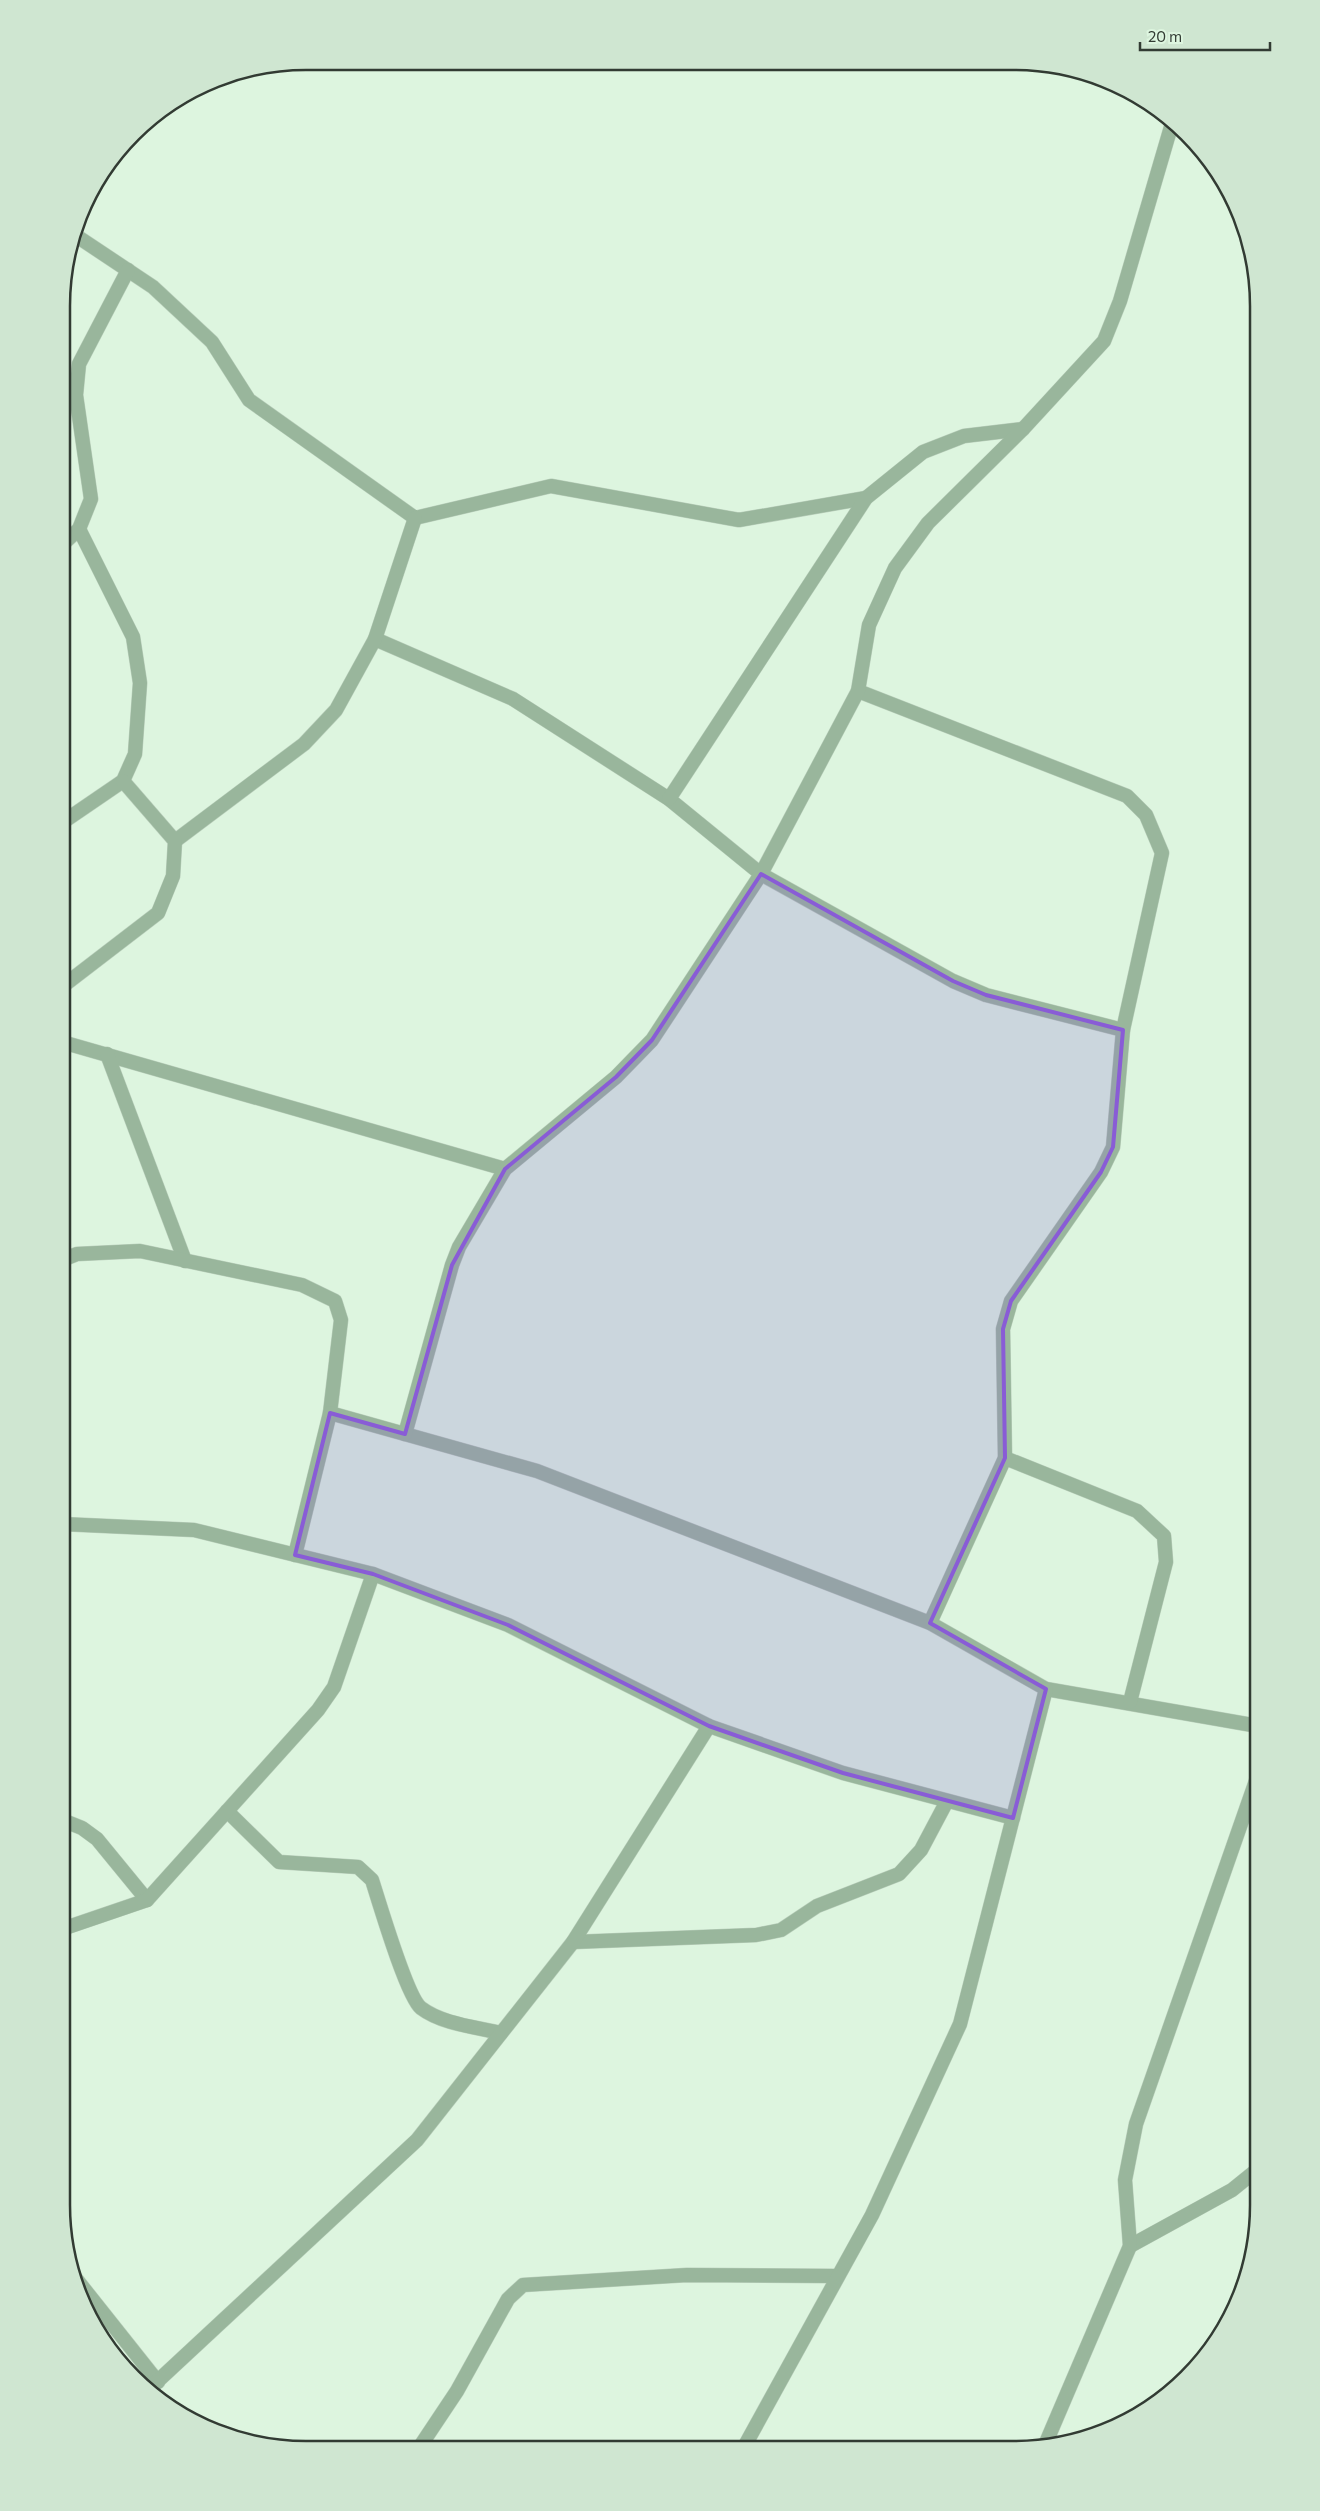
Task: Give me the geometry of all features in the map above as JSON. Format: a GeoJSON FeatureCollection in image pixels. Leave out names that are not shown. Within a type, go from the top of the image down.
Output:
{"type":"FeatureCollection","features":[{"type":"Feature","properties":{"kind":"street"},"geometry":{"type":"LineString","coordinates":[[405,1434],[452,1265],[459,1247],[505,1169],[616,1077],[652,1040],[761,874],[858,691],[869,624],[895,568],[928,523],[1023,429],[1104,341],[1120,301],[1170,129]]}},
{"type":"Feature","properties":{"kind":"street"},"geometry":{"type":"LineString","coordinates":[[80,238],[153,287],[212,342],[249,400],[415,518],[552,486],[739,520],[866,498]]}},
{"type":"Feature","properties":{"kind":"street"},"geometry":{"type":"LineString","coordinates":[[70,537],[79,528],[91,500],[76,395],[79,364],[128,270]]}},
{"type":"Feature","properties":{"kind":"street"},"geometry":{"type":"LineString","coordinates":[[669,799],[866,498],[923,452],[964,436],[1023,429]]}},
{"type":"Feature","properties":{"kind":"street"},"geometry":{"type":"LineString","coordinates":[[175,841],[304,744],[336,710],[376,639],[415,518]]}},
{"type":"Feature","properties":{"kind":"street"},"geometry":{"type":"LineString","coordinates":[[70,817],[123,781],[134,754],[140,683],[133,637],[79,528]]}},
{"type":"Feature","properties":{"kind":"street"},"geometry":{"type":"LineString","coordinates":[[376,639],[513,699],[669,799],[761,874],[953,981],[986,995],[1123,1030]]}},
{"type":"Feature","properties":{"kind":"street"},"geometry":{"type":"LineString","coordinates":[[858,691],[1127,796],[1146,815],[1162,853],[1123,1030],[1113,1148],[1101,1172],[1011,1301],[1003,1329],[1005,1458],[930,1623]]}},
{"type":"Feature","properties":{"kind":"street"},"geometry":{"type":"LineString","coordinates":[[70,980],[158,913],[174,876],[175,841],[123,781]]}},
{"type":"Feature","properties":{"kind":"street"},"geometry":{"type":"LineString","coordinates":[[70,1044],[505,1169]]}},
{"type":"Feature","properties":{"kind":"street"},"geometry":{"type":"LineString","coordinates":[[107,1054],[185,1261]]}},
{"type":"Feature","properties":{"kind":"street"},"geometry":{"type":"LineString","coordinates":[[70,1257],[77,1254],[140,1251],[302,1284],[335,1301],[341,1320],[330,1413],[295,1555]]}},
{"type":"Feature","properties":{"kind":"street"},"geometry":{"type":"LineString","coordinates":[[330,1413],[537,1471],[930,1623],[1046,1689],[1130,1702],[1250,1724]]}},
{"type":"Feature","properties":{"kind":"street"},"geometry":{"type":"LineString","coordinates":[[1005,1458],[1137,1512],[1164,1536],[1166,1562],[1130,1702]]}},
{"type":"Feature","properties":{"kind":"street"},"geometry":{"type":"LineString","coordinates":[[70,1524],[194,1530],[373,1574],[508,1625],[709,1726],[842,1773],[1013,1818]]}},
{"type":"Feature","properties":{"kind":"street"},"geometry":{"type":"LineString","coordinates":[[70,1926],[147,1900],[318,1710],[334,1687],[373,1574]]}},
{"type":"Feature","properties":{"kind":"street"},"geometry":{"type":"LineString","coordinates":[[748,2441],[836,2276],[872,2215],[960,2024],[1046,1689]]}},
{"type":"Feature","properties":{"kind":"street"},"geometry":{"type":"LineString","coordinates":[[153,2385],[417,2140],[573,1942],[709,1726]]}},
{"type":"Feature","properties":{"kind":"street"},"geometry":{"type":"LineString","coordinates":[[1048,2438],[1130,2246],[1125,2180],[1136,2124],[1250,1798]]}},
{"type":"Feature","properties":{"kind":"street"},"geometry":{"type":"LineString","coordinates":[[573,1942],[756,1934],[781,1930],[816,1906],[899,1874],[921,1850],[947,1801]]}},
{"type":"Feature","properties":{"kind":"street"},"geometry":{"type":"LineString","coordinates":[[227,1811],[279,1862],[358,1868],[372,1880],[409,1986],[419,2006],[433,2015],[501,2033]]}},
{"type":"Feature","properties":{"kind":"street"},"geometry":{"type":"LineString","coordinates":[[70,1823],[82,1828],[97,1839],[147,1900]]}},
{"type":"Feature","properties":{"kind":"street"},"geometry":{"type":"LineString","coordinates":[[1130,2246],[1232,2190],[1250,2175]]}},
{"type":"Feature","properties":{"kind":"street"},"geometry":{"type":"LineString","coordinates":[[424,2441],[457,2391],[508,2299],[523,2285],[687,2275],[836,2276]]}},
{"type":"Feature","properties":{"kind":"street"},"geometry":{"type":"LineString","coordinates":[[89,2298],[148,2380]]}},
{"type":"Feature","properties":{"kind":"highlighted area"},"geometry":{"type":"Polygon","coordinates":[[[761,874],[953,981],[986,995],[1123,1030],[1113,1147],[1101,1172],[1011,1301],[1003,1329],[1005,1458],[930,1623],[1046,1689],[1013,1818],[843,1773],[709,1726],[508,1625],[373,1574],[295,1555],[330,1413],[405,1434],[452,1265],[505,1169],[616,1077],[652,1040],[761,874]]]}}]}
